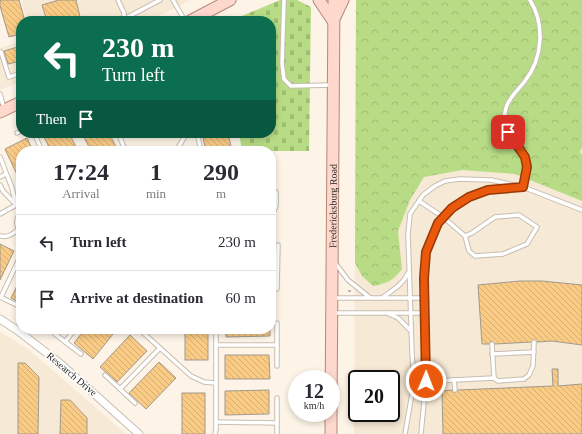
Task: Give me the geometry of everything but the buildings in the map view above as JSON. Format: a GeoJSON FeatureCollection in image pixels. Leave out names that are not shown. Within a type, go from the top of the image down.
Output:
{"type":"FeatureCollection","features":[{"type":"Feature","properties":{"kind":"main road"},"geometry":{"type":"LineString","coordinates":[[319,0],[334,21]]}},
{"type":"Feature","properties":{"kind":"main road","name":"Fredericksburg Road"},"geometry":{"type":"LineString","coordinates":[[331,370],[334,0]]}},
{"type":"Feature","properties":{"kind":"main road"},"geometry":{"type":"LineString","coordinates":[[334,21],[343,0]]}},
{"type":"Feature","properties":{"kind":"main road"},"geometry":{"type":"LineString","coordinates":[[198,16],[224,1]]}},
{"type":"Feature","properties":{"kind":"main road"},"geometry":{"type":"LineString","coordinates":[[2,111],[16,104]]}},
{"type":"Feature","properties":{"kind":"main road","name":"Fredericksburg Road"},"geometry":{"type":"LineString","coordinates":[[331,422],[331,434]]}},
{"type":"Feature","properties":{"kind":"street","name":"Research Drive"},"geometry":{"type":"LineString","coordinates":[[0,319],[16,327]]}},
{"type":"Feature","properties":{"kind":"street","name":"Research Drive"},"geometry":{"type":"LineString","coordinates":[[27,334],[139,434]]}},
{"type":"Feature","properties":{"kind":"lane"},"geometry":{"type":"LineString","coordinates":[[118,0],[124,16]]}},
{"type":"Feature","properties":{"kind":"lane"},"geometry":{"type":"LineString","coordinates":[[130,16],[160,0]]}},
{"type":"Feature","properties":{"kind":"lane"},"geometry":{"type":"LineString","coordinates":[[173,0],[182,16]]}},
{"type":"Feature","properties":{"kind":"lane"},"geometry":{"type":"LineString","coordinates":[[284,0],[282,64],[284,79],[291,86],[306,84],[333,85]]}},
{"type":"Feature","properties":{"kind":"lane"},"geometry":{"type":"LineString","coordinates":[[523,187],[527,167],[525,157],[508,132],[504,119],[506,107],[535,65],[539,49],[540,29],[530,0]]}},
{"type":"Feature","properties":{"kind":"lane"},"geometry":{"type":"LineString","coordinates":[[1,52],[9,77],[16,75]]}},
{"type":"Feature","properties":{"kind":"lane"},"geometry":{"type":"LineString","coordinates":[[0,94],[2,111]]}},
{"type":"Feature","properties":{"kind":"lane"},"geometry":{"type":"LineString","coordinates":[[0,157],[16,205]]}},
{"type":"Feature","properties":{"kind":"lane"},"geometry":{"type":"LineString","coordinates":[[0,177],[6,174]]}},
{"type":"Feature","properties":{"kind":"lane"},"geometry":{"type":"LineString","coordinates":[[405,434],[414,382],[408,234],[410,214],[423,195],[445,181],[460,179],[491,180],[523,187],[582,210]]}},
{"type":"Feature","properties":{"kind":"lane"},"geometry":{"type":"LineString","coordinates":[[0,186],[16,205]]}},
{"type":"Feature","properties":{"kind":"lane"},"geometry":{"type":"LineString","coordinates":[[421,434],[426,381],[424,278],[426,252],[438,223],[452,208],[469,197],[488,190],[523,187]]}},
{"type":"Feature","properties":{"kind":"lane"},"geometry":{"type":"LineString","coordinates":[[276,192],[276,204]]}},
{"type":"Feature","properties":{"kind":"lane"},"geometry":{"type":"LineString","coordinates":[[419,201],[443,217],[465,236],[469,251],[475,256],[503,254],[527,244],[537,227],[519,214],[495,217],[472,233],[465,236]]}},
{"type":"Feature","properties":{"kind":"lane"},"geometry":{"type":"LineString","coordinates":[[0,214],[16,205]]}},
{"type":"Feature","properties":{"kind":"lane"},"geometry":{"type":"LineString","coordinates":[[0,236],[10,236],[16,233]]}},
{"type":"Feature","properties":{"kind":"lane"},"geometry":{"type":"LineString","coordinates":[[277,288],[278,245]]}},
{"type":"Feature","properties":{"kind":"lane"},"geometry":{"type":"LineString","coordinates":[[332,259],[348,280],[370,298]]}},
{"type":"Feature","properties":{"kind":"lane"},"geometry":{"type":"LineString","coordinates":[[16,266],[1,297],[16,304]]}},
{"type":"Feature","properties":{"kind":"lane"},"geometry":{"type":"LineString","coordinates":[[382,298],[400,286],[405,280],[409,271]]}},
{"type":"Feature","properties":{"kind":"lane"},"geometry":{"type":"LineString","coordinates":[[332,298],[424,298]]}},
{"type":"Feature","properties":{"kind":"lane"},"geometry":{"type":"LineString","coordinates":[[332,313],[425,313]]}},
{"type":"Feature","properties":{"kind":"lane"},"geometry":{"type":"LineString","coordinates":[[386,313],[398,318],[411,331]]}},
{"type":"Feature","properties":{"kind":"lane"},"geometry":{"type":"LineString","coordinates":[[277,323],[277,366]]}},
{"type":"Feature","properties":{"kind":"lane"},"geometry":{"type":"LineString","coordinates":[[55,334],[81,354]]}},
{"type":"Feature","properties":{"kind":"lane"},"geometry":{"type":"LineString","coordinates":[[65,342],[71,334]]}},
{"type":"Feature","properties":{"kind":"lane"},"geometry":{"type":"LineString","coordinates":[[145,334],[191,376],[204,382],[216,383]]}},
{"type":"Feature","properties":{"kind":"lane"},"geometry":{"type":"LineString","coordinates":[[215,434],[216,334]]}},
{"type":"Feature","properties":{"kind":"lane"},"geometry":{"type":"LineString","coordinates":[[414,382],[494,378],[498,381],[524,379],[529,375],[533,366],[534,342]]}},
{"type":"Feature","properties":{"kind":"lane"},"geometry":{"type":"LineString","coordinates":[[492,344],[494,378]]}},
{"type":"Feature","properties":{"kind":"lane"},"geometry":{"type":"LineString","coordinates":[[216,345],[277,345]]}},
{"type":"Feature","properties":{"kind":"lane"},"geometry":{"type":"LineString","coordinates":[[120,389],[160,348]]}},
{"type":"Feature","properties":{"kind":"lane"},"geometry":{"type":"LineString","coordinates":[[492,354],[534,352]]}},
{"type":"Feature","properties":{"kind":"lane"},"geometry":{"type":"LineString","coordinates":[[105,375],[135,403]]}},
{"type":"Feature","properties":{"kind":"lane"},"geometry":{"type":"LineString","coordinates":[[454,380],[455,390]]}},
{"type":"Feature","properties":{"kind":"lane"},"geometry":{"type":"LineString","coordinates":[[277,398],[277,434]]}},
{"type":"Feature","properties":{"kind":"lane"},"geometry":{"type":"LineString","coordinates":[[216,422],[277,423]]}},
{"type":"Feature","properties":{"kind":"shaded area"},"geometry":{"type":"Polygon","coordinates":[[[21,0],[189,0],[158,16],[26,16],[21,0]]]}},
{"type":"Feature","properties":{"kind":"shaded area"},"geometry":{"type":"Polygon","coordinates":[[[356,0],[582,0],[582,434],[354,434],[354,422],[400,422],[400,370],[354,370],[356,0]]]}},
{"type":"Feature","properties":{"kind":"shaded area"},"geometry":{"type":"Polygon","coordinates":[[[16,43],[16,83],[0,90],[0,48],[16,43]]]}},
{"type":"Feature","properties":{"kind":"shaded area"},"geometry":{"type":"Polygon","coordinates":[[[0,332],[28,349],[126,434],[0,434],[0,332]]]}},
{"type":"Feature","properties":{"kind":"green space"},"geometry":{"type":"Polygon","coordinates":[[[280,0],[297,0],[311,7],[309,151],[276,151],[276,146],[241,146],[240,138],[276,138],[276,16],[242,16],[280,0]]]}},
{"type":"Feature","properties":{"kind":"green space"},"geometry":{"type":"Polygon","coordinates":[[[356,0],[582,0],[582,147],[580,152],[582,155],[582,201],[515,174],[462,170],[424,177],[410,200],[398,231],[402,269],[389,281],[373,286],[362,276],[355,263],[356,0]]]}},
{"type":"Feature","properties":{"kind":"route"},"geometry":{"type":"LineString","coordinates":[[426,381],[427,365],[424,278],[426,252],[438,223],[452,208],[469,197],[488,190],[523,187],[527,167],[525,157],[508,132]]}}]}
